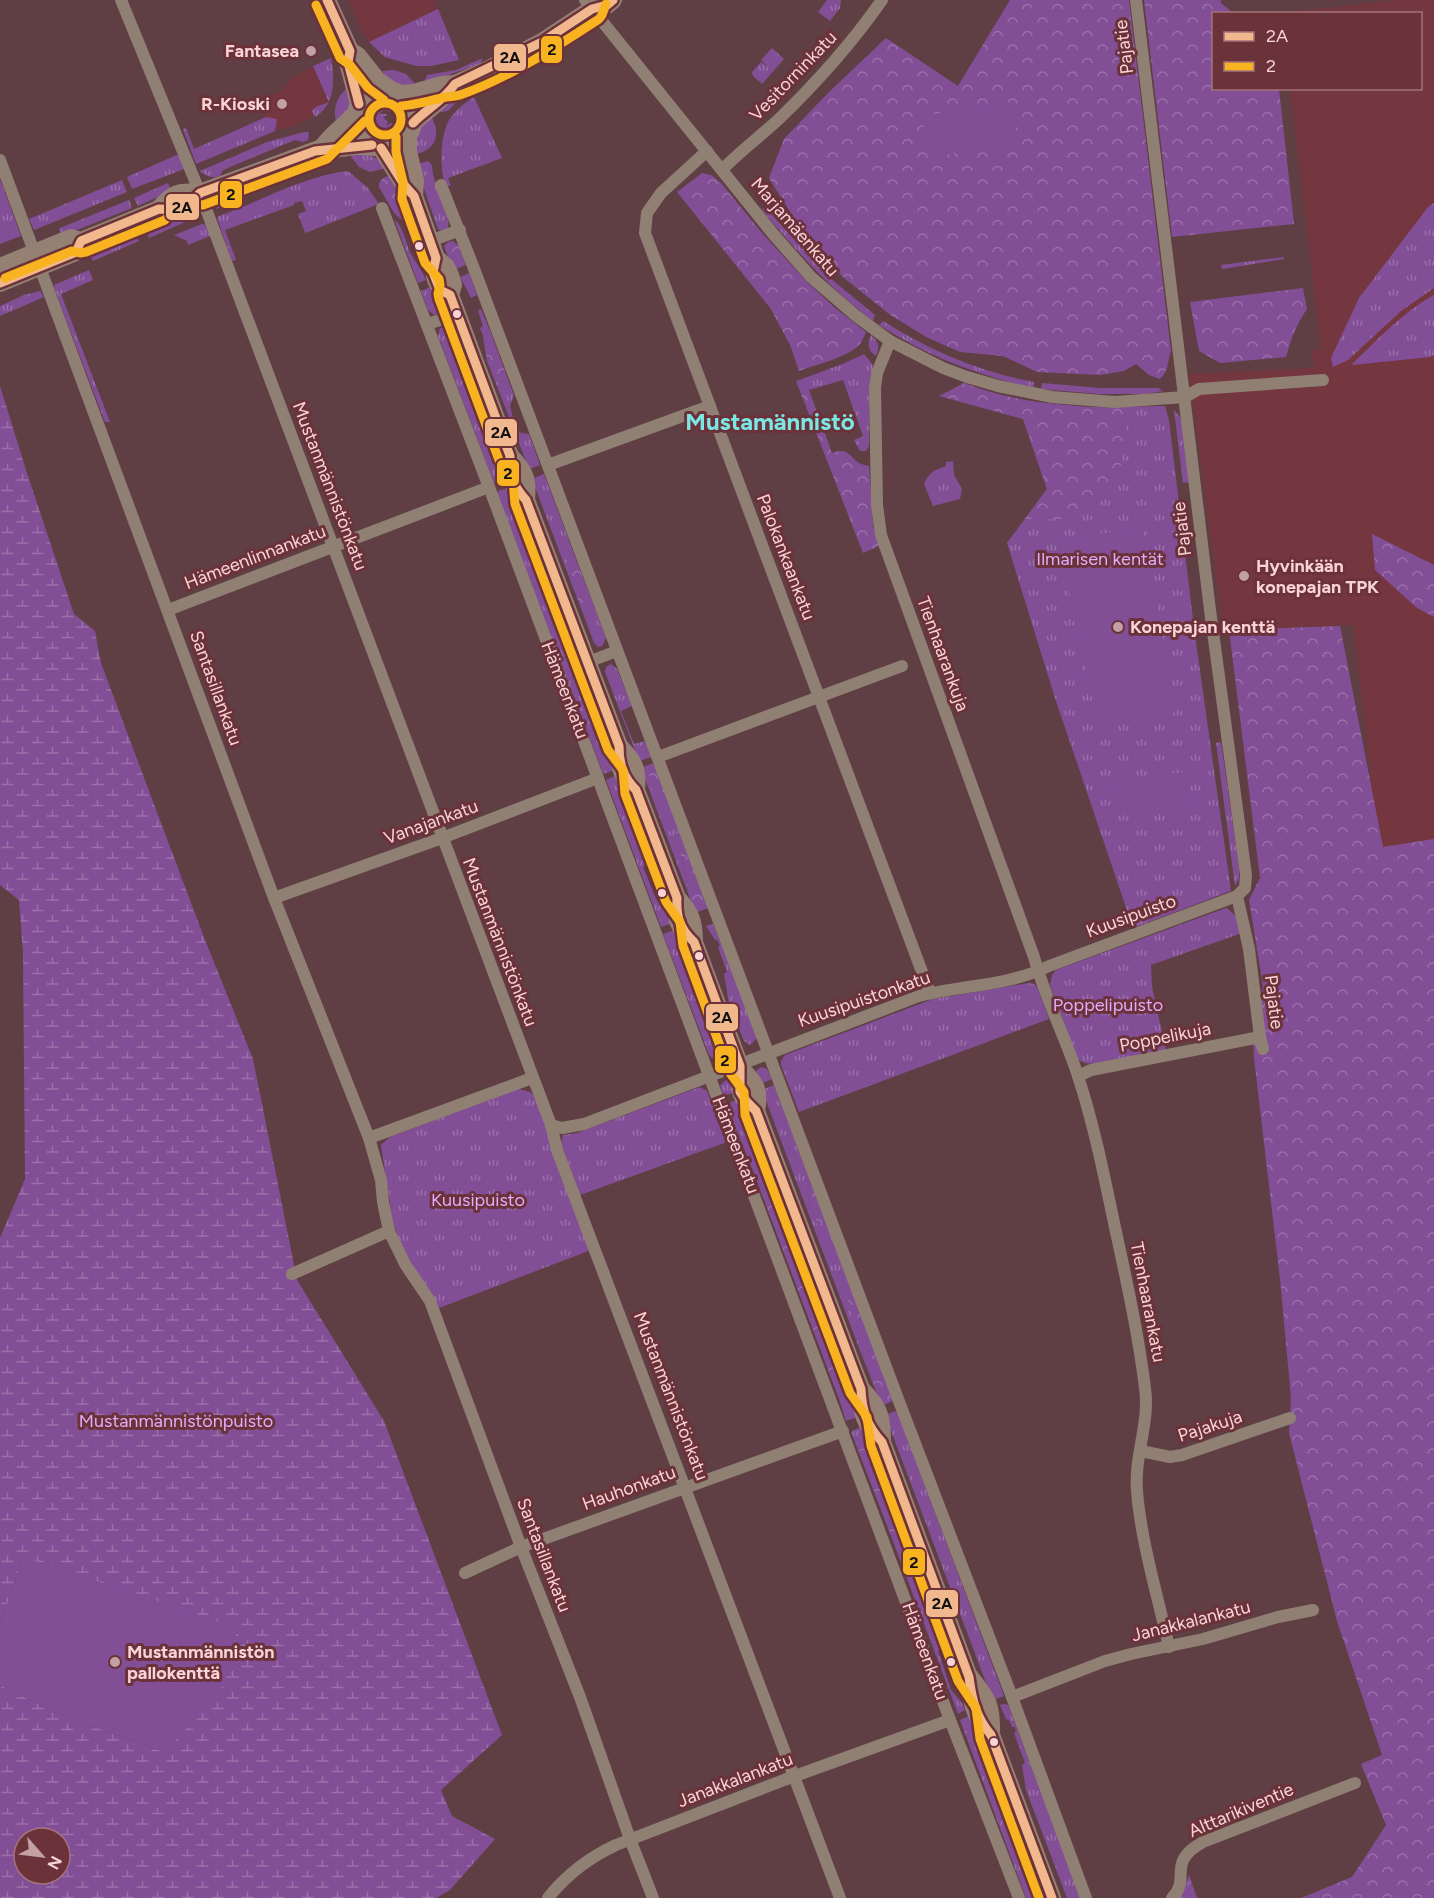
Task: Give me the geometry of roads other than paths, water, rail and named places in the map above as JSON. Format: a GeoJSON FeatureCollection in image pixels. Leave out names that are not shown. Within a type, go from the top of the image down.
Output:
{"type":"FeatureCollection","features":[{"type":"Feature","properties":{"kind":"main road"},"geometry":{"type":"LineString","coordinates":[[327,0],[350,51],[358,56],[377,80],[407,100],[412,108],[411,130]]}},
{"type":"Feature","properties":{"kind":"main road"},"geometry":{"type":"LineString","coordinates":[[322,148],[329,137],[346,124],[365,97],[373,92],[382,90],[414,93],[442,85],[455,84],[542,42],[591,3],[607,5],[613,0]]}},
{"type":"Feature","properties":{"kind":"main road"},"geometry":{"type":"LineString","coordinates":[[350,51],[348,62],[357,109],[355,122],[364,140],[376,147]]}},
{"type":"Feature","properties":{"kind":"main road"},"geometry":{"type":"LineString","coordinates":[[0,267],[76,252],[81,241],[159,209],[169,198],[183,191],[200,193],[322,148],[332,150],[355,146],[391,147],[401,144],[423,113],[447,96],[455,84]]}},
{"type":"Feature","properties":{"kind":"main road","name":"Hämeenkatu"},"geometry":{"type":"LineString","coordinates":[[411,130],[408,151],[415,181],[414,196]]}},
{"type":"Feature","properties":{"kind":"main road","name":"Hämeenkatu"},"geometry":{"type":"LineString","coordinates":[[376,147],[414,196],[433,249],[450,275],[453,285],[450,296],[510,456],[522,468],[528,485],[526,500],[619,746],[631,758],[637,775],[636,790],[677,898],[688,910],[694,928],[694,942],[740,1066],[756,1088],[759,1097],[756,1111],[861,1389],[874,1403],[882,1424],[882,1442],[969,1677],[985,1697],[992,1715],[991,1735],[1052,1898]]}},
{"type":"Feature","properties":{"kind":"main road"},"geometry":{"type":"LineString","coordinates":[[0,283],[37,260]]}},
{"type":"Feature","properties":{"kind":"street","name":"Mustanmännistönkatu"},"geometry":{"type":"LineString","coordinates":[[121,0],[200,193],[334,546],[551,1125],[557,1150],[840,1898]]}},
{"type":"Feature","properties":{"kind":"street","name":"Vesitorninkatu"},"geometry":{"type":"LineString","coordinates":[[722,170],[800,98],[850,43],[882,0]]}},
{"type":"Feature","properties":{"kind":"street","name":"Pajatie"},"geometry":{"type":"LineString","coordinates":[[1136,0],[1211,619],[1246,875],[1245,888],[1237,896],[1249,949],[1262,1043]]}},
{"type":"Feature","properties":{"kind":"street","name":"Marjamäenkatu"},"geometry":{"type":"LineString","coordinates":[[591,3],[706,151],[811,277],[855,315],[890,341],[943,368],[967,377],[1052,398],[1115,402],[1185,397],[1199,389],[1323,380]]}},
{"type":"Feature","properties":{"kind":"street","name":"Palokankaankatu"},"geometry":{"type":"LineString","coordinates":[[706,151],[661,193],[647,213],[645,233],[930,993]]}},
{"type":"Feature","properties":{"kind":"street","name":"Santasillankatu"},"geometry":{"type":"LineString","coordinates":[[0,160],[274,898],[369,1138],[381,1180],[389,1230],[405,1264],[430,1301],[521,1547],[580,1697],[653,1898]]}},
{"type":"Feature","properties":{"kind":"street"},"geometry":{"type":"LineString","coordinates":[[441,185],[460,230],[1086,1898]]}},
{"type":"Feature","properties":{"kind":"street","name":"Hämeenkatu"},"geometry":{"type":"LineString","coordinates":[[382,208],[428,324],[1019,1898]]}},
{"type":"Feature","properties":{"kind":"street"},"geometry":{"type":"LineString","coordinates":[[433,249],[460,230]]}},
{"type":"Feature","properties":{"kind":"street"},"geometry":{"type":"LineString","coordinates":[[428,324],[457,314]]}},
{"type":"Feature","properties":{"kind":"street","name":"Tienhaarankuja"},"geometry":{"type":"LineString","coordinates":[[890,341],[879,368],[875,388],[877,505],[881,535],[1038,971]]}},
{"type":"Feature","properties":{"kind":"street"},"geometry":{"type":"LineString","coordinates":[[548,465],[710,406]]}},
{"type":"Feature","properties":{"kind":"street","name":"Hämeenlinnankatu"},"geometry":{"type":"LineString","coordinates":[[168,610],[489,487]]}},
{"type":"Feature","properties":{"kind":"street","name":"Hämeenkatu"},"geometry":{"type":"LineString","coordinates":[[588,663],[617,651]]}},
{"type":"Feature","properties":{"kind":"street"},"geometry":{"type":"LineString","coordinates":[[658,757],[902,666]]}},
{"type":"Feature","properties":{"kind":"street","name":"Vanajankatu"},"geometry":{"type":"LineString","coordinates":[[274,898],[442,838],[598,778]]}},
{"type":"Feature","properties":{"kind":"street","name":"Kuusipuisto"},"geometry":{"type":"LineString","coordinates":[[1038,971],[1237,896]]}},
{"type":"Feature","properties":{"kind":"street","name":"Kuusipuistonkatu"},"geometry":{"type":"LineString","coordinates":[[740,1066],[768,1053],[930,993],[1019,978],[1038,971]]}},
{"type":"Feature","properties":{"kind":"street","name":"Tienhaarankatu"},"geometry":{"type":"LineString","coordinates":[[1038,971],[1078,1076],[1093,1126],[1124,1269],[1145,1387],[1146,1418],[1137,1468],[1138,1500],[1142,1528],[1169,1647]]}},
{"type":"Feature","properties":{"kind":"street","name":"Poppelikuja"},"geometry":{"type":"LineString","coordinates":[[1078,1076],[1091,1070],[1262,1043]]}},
{"type":"Feature","properties":{"kind":"street"},"geometry":{"type":"LineString","coordinates":[[551,1125],[562,1128],[584,1124],[709,1075],[740,1066]]}},
{"type":"Feature","properties":{"kind":"street"},"geometry":{"type":"LineString","coordinates":[[369,1138],[532,1078]]}},
{"type":"Feature","properties":{"kind":"street"},"geometry":{"type":"LineString","coordinates":[[292,1274],[389,1230]]}},
{"type":"Feature","properties":{"kind":"street","name":"Pajakuja"},"geometry":{"type":"LineString","coordinates":[[1141,1451],[1170,1457],[1182,1455],[1290,1418]]}},
{"type":"Feature","properties":{"kind":"street","name":"Hauhonkatu"},"geometry":{"type":"LineString","coordinates":[[465,1573],[521,1547],[843,1431]]}},
{"type":"Feature","properties":{"kind":"street","name":"Janakkalankatu"},"geometry":{"type":"LineString","coordinates":[[1012,1697],[1105,1661],[1313,1610]]}},
{"type":"Feature","properties":{"kind":"street","name":"Janakkalankatu"},"geometry":{"type":"LineString","coordinates":[[548,1898],[559,1884],[580,1865],[630,1839],[950,1719]]}},
{"type":"Feature","properties":{"kind":"street","name":"Alttarikiventie"},"geometry":{"type":"LineString","coordinates":[[1172,1898],[1180,1884],[1182,1860],[1190,1849],[1355,1783]]}},
{"type":"Feature","properties":{"kind":"place","name":"Fantasea"},"geometry":{"type":"Point","coordinates":[311,51]}},
{"type":"Feature","properties":{"kind":"place","name":"R-Kioski"},"geometry":{"type":"Point","coordinates":[282,104]}},
{"type":"Feature","properties":{"kind":"place","name":"Hyvinkään konepajan TPK"},"geometry":{"type":"Point","coordinates":[1244,576]}},
{"type":"Feature","properties":{"kind":"place","name":"Konepajan kenttä"},"geometry":{"type":"Point","coordinates":[1118,627]}},
{"type":"Feature","properties":{"kind":"place","name":"Mustanmännistön pallokenttä"},"geometry":{"type":"Point","coordinates":[115,1662]}},
{"type":"Feature","properties":{"kind":"district","name":"Mustamännistö"},"geometry":{"type":"Point","coordinates":[770,422]}},
{"type":"Feature","properties":{"kind":"park label","name":"Ilmarisen kentät"},"geometry":{"type":"Point","coordinates":[1100,559]}},
{"type":"Feature","properties":{"kind":"park label","name":"Poppelipuisto"},"geometry":{"type":"Point","coordinates":[1108,1005]}},
{"type":"Feature","properties":{"kind":"park label","name":"Mustanmännistönpuisto"},"geometry":{"type":"Point","coordinates":[176,1421]}}]}
